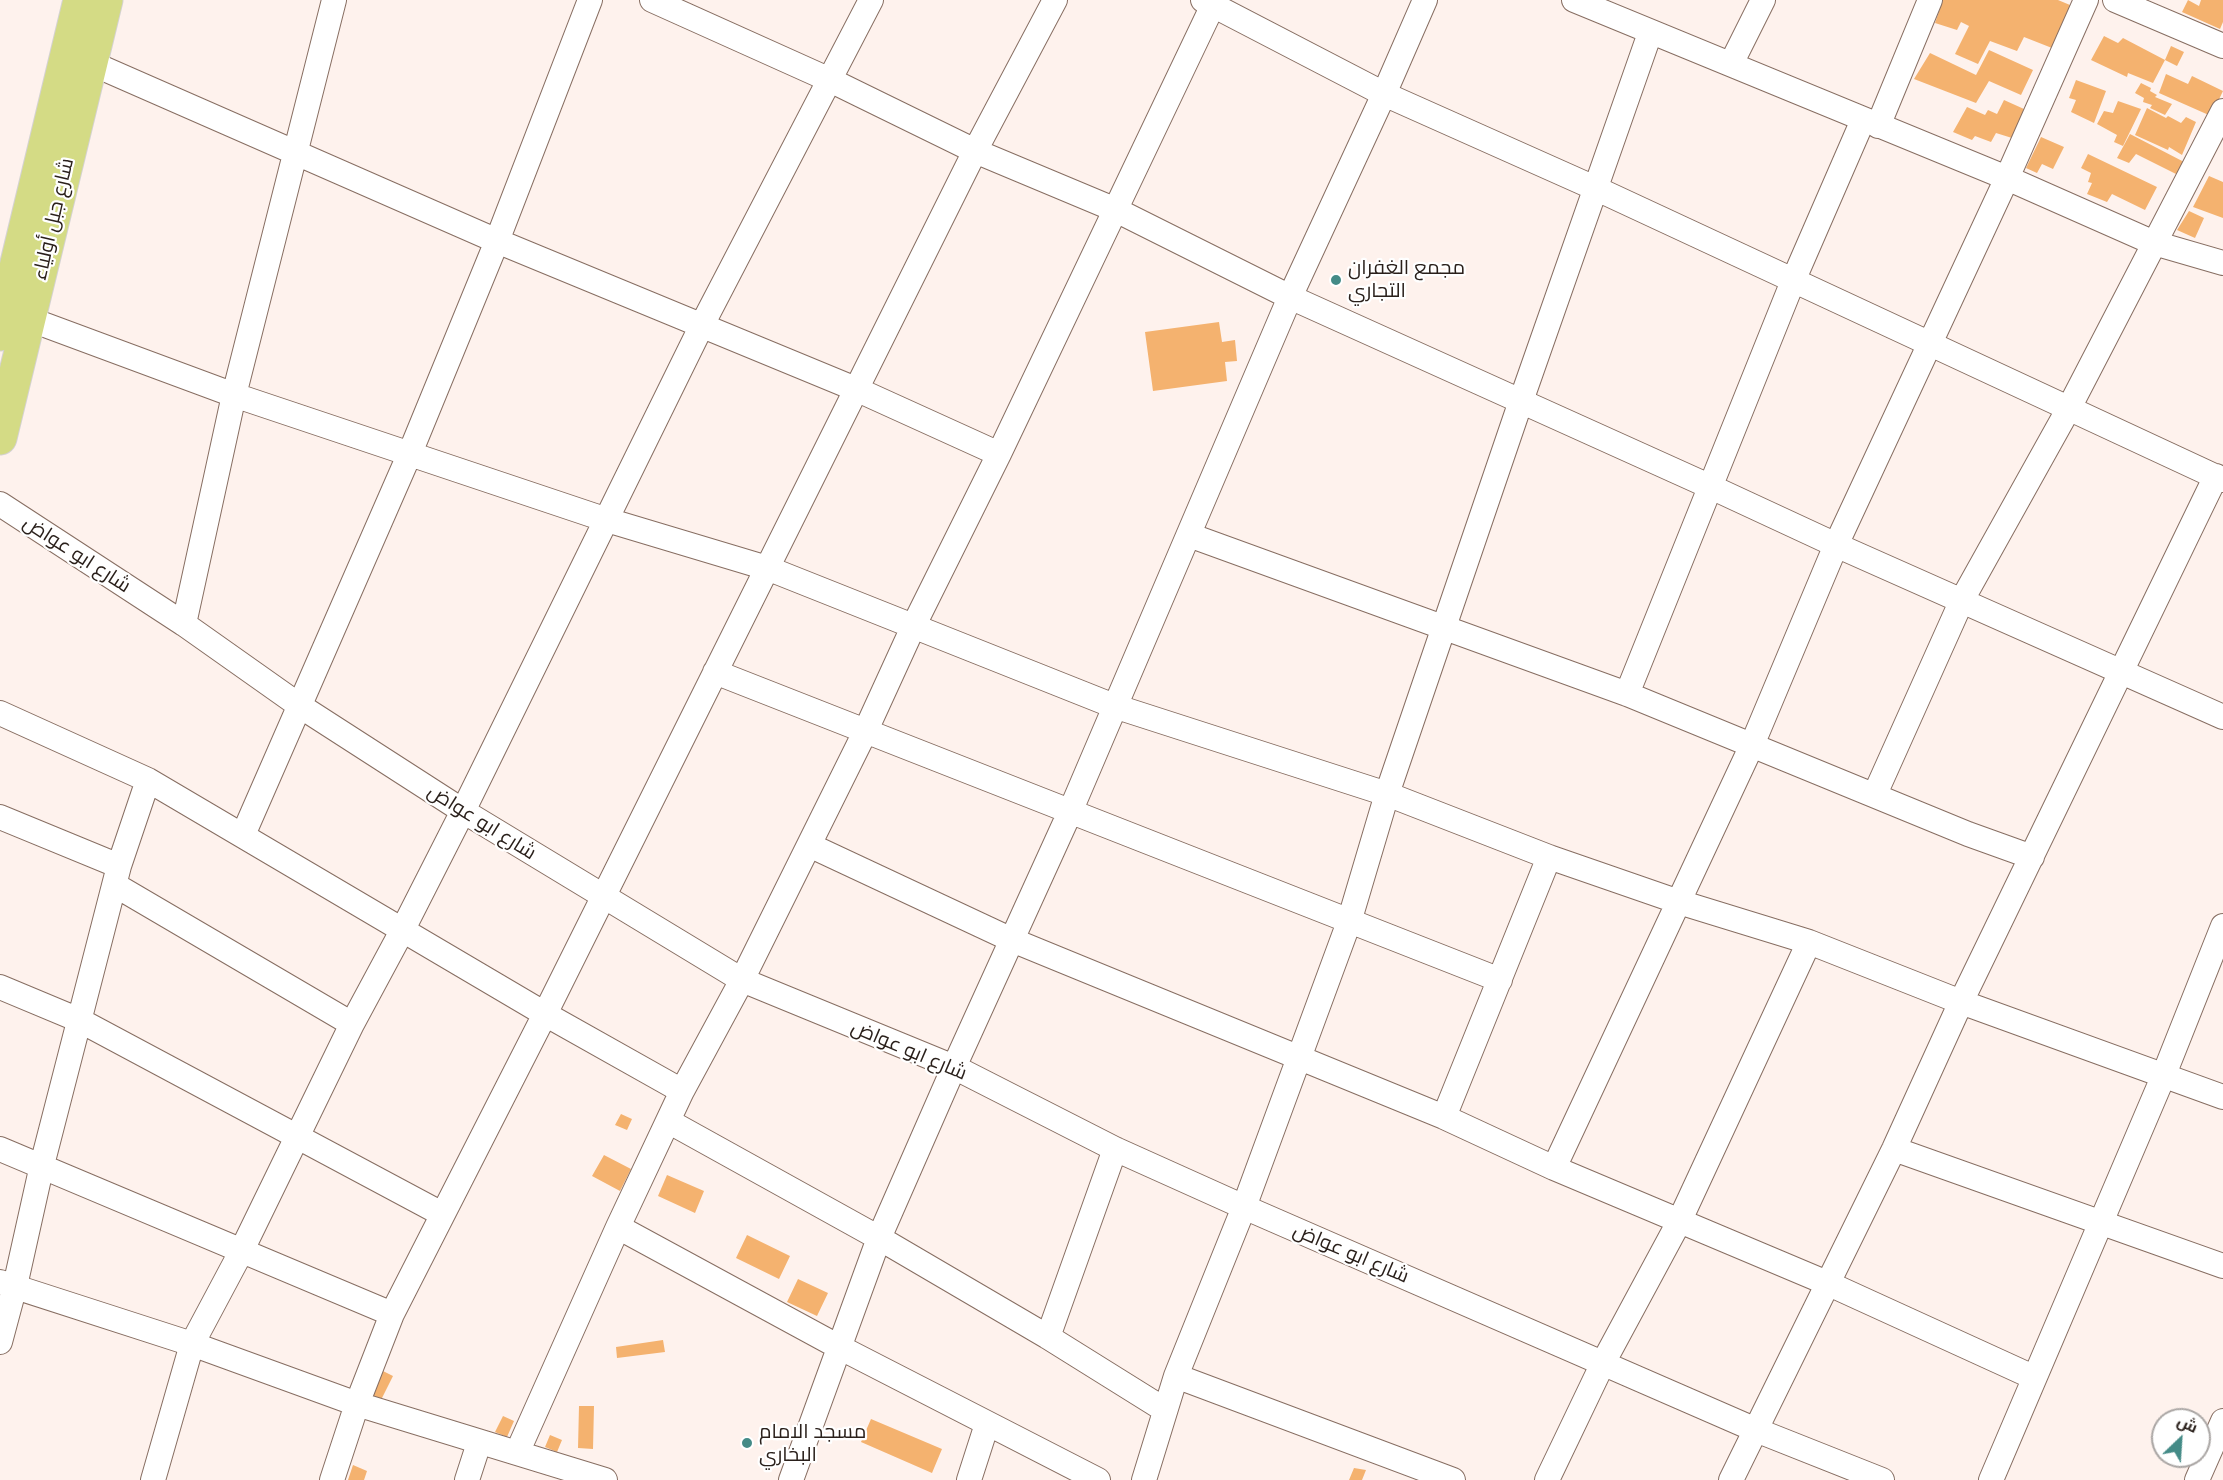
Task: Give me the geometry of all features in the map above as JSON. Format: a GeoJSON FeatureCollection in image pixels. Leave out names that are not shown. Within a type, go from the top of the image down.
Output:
{"type":"FeatureCollection","features":[{"type":"Feature","properties":{"kind":"main road","name":"شارع جبل أولياء"},"geometry":{"type":"LineString","coordinates":[[0,334],[80,0]]}},
{"type":"Feature","properties":{"kind":"main road","name":"شارع جبل أولياء"},"geometry":{"type":"LineString","coordinates":[[0,438],[106,0]]}},
{"type":"Feature","properties":{"kind":"street"},"geometry":{"type":"LineString","coordinates":[[184,624],[234,395],[334,0]]}},
{"type":"Feature","properties":{"kind":"street"},"geometry":{"type":"LineString","coordinates":[[243,835],[410,453],[497,241],[590,0]]}},
{"type":"Feature","properties":{"kind":"street"},"geometry":{"type":"LineString","coordinates":[[652,0],[830,80],[975,151],[1116,210],[1290,297],[1836,545],[2223,717]]}},
{"type":"Feature","properties":{"kind":"street"},"geometry":{"type":"LineString","coordinates":[[153,1480],[192,1344],[241,1252],[352,1024],[463,811],[702,325],[871,0]]}},
{"type":"Feature","properties":{"kind":"street"},"geometry":{"type":"LineString","coordinates":[[332,1480],[357,1404],[392,1314],[545,1014],[766,568],[858,390],[975,151],[1055,0]]}},
{"type":"Feature","properties":{"kind":"street"},"geometry":{"type":"LineString","coordinates":[[791,1480],[879,1238],[1070,812],[1290,297],[1425,0]]}},
{"type":"Feature","properties":{"kind":"street"},"geometry":{"type":"LineString","coordinates":[[1574,0],[1614,8],[1650,33],[2007,178],[2154,243],[2223,263]]}},
{"type":"Feature","properties":{"kind":"street"},"geometry":{"type":"LineString","coordinates":[[1731,64],[1763,0]]}},
{"type":"Feature","properties":{"kind":"street"},"geometry":{"type":"LineString","coordinates":[[1627,694],[1793,281],[1930,0]]}},
{"type":"Feature","properties":{"kind":"street"},"geometry":{"type":"LineString","coordinates":[[1554,1168],[1752,745],[1836,545],[2007,178],[2085,0]]}},
{"type":"Feature","properties":{"kind":"street"},"geometry":{"type":"LineString","coordinates":[[2115,0],[2223,46]]}},
{"type":"Feature","properties":{"kind":"street"},"geometry":{"type":"LineString","coordinates":[[517,1453],[618,1227],[682,1091],[742,980],[866,730],[914,626],[1116,210],[1208,2],[1384,94],[1597,189],[2219,478],[2121,670],[1961,1002],[1894,1149],[1731,1480]]}},
{"type":"Feature","properties":{"kind":"street"},"geometry":{"type":"LineString","coordinates":[[1144,1480],[1176,1376],[1244,1207],[1349,922],[1387,794],[1443,628],[1650,33]]}},
{"type":"Feature","properties":{"kind":"street"},"geometry":{"type":"LineString","coordinates":[[91,63],[497,241],[858,390],[999,454]]}},
{"type":"Feature","properties":{"kind":"street"},"geometry":{"type":"LineString","coordinates":[[1875,794],[1962,600],[2069,408],[2223,111]]}},
{"type":"Feature","properties":{"kind":"street"},"geometry":{"type":"LineString","coordinates":[[29,319],[234,395],[607,520],[766,568],[1114,706],[1387,794],[1550,857],[1679,902],[1809,942],[1961,1002],[2223,1097]]}},
{"type":"Feature","properties":{"kind":"street","name":"شارع ابو عواض"},"geometry":{"type":"LineString","coordinates":[[0,504],[184,624],[300,706],[463,811],[742,980],[954,1067],[1115,1149],[1244,1207],[1756,1430],[1882,1480]]}},
{"type":"Feature","properties":{"kind":"street"},"geometry":{"type":"LineString","coordinates":[[1189,535],[1627,694],[1968,834],[2032,857]]}},
{"type":"Feature","properties":{"kind":"street"},"geometry":{"type":"LineString","coordinates":[[715,672],[1500,980]]}},
{"type":"Feature","properties":{"kind":"street"},"geometry":{"type":"LineString","coordinates":[[0,713],[147,780],[402,931],[682,1091]]}},
{"type":"Feature","properties":{"kind":"street"},"geometry":{"type":"LineString","coordinates":[[0,1342],[8,1284],[42,1165],[117,875],[147,780]]}},
{"type":"Feature","properties":{"kind":"street"},"geometry":{"type":"LineString","coordinates":[[0,817],[117,875],[352,1024]]}},
{"type":"Feature","properties":{"kind":"street"},"geometry":{"type":"LineString","coordinates":[[809,845],[1012,940],[1444,1117],[1554,1168],[1827,1283],[2033,1377]]}},
{"type":"Feature","properties":{"kind":"street"},"geometry":{"type":"LineString","coordinates":[[1444,1117],[1550,857]]}},
{"type":"Feature","properties":{"kind":"street"},"geometry":{"type":"LineString","coordinates":[[1991,1480],[2033,1377],[2163,1077],[2223,926]]}},
{"type":"Feature","properties":{"kind":"street"},"geometry":{"type":"LineString","coordinates":[[1546,1480],[1603,1363],[1679,1221],[1809,942]]}},
{"type":"Feature","properties":{"kind":"street"},"geometry":{"type":"LineString","coordinates":[[0,987],[80,1020],[442,1214]]}},
{"type":"Feature","properties":{"kind":"street"},"geometry":{"type":"LineString","coordinates":[[669,1121],[879,1238],[1048,1337],[1165,1410]]}},
{"type":"Feature","properties":{"kind":"street"},"geometry":{"type":"LineString","coordinates":[[0,1149],[392,1314]]}},
{"type":"Feature","properties":{"kind":"street"},"geometry":{"type":"LineString","coordinates":[[1048,1337],[1115,1149]]}},
{"type":"Feature","properties":{"kind":"street"},"geometry":{"type":"LineString","coordinates":[[1894,1149],[2223,1266]]}},
{"type":"Feature","properties":{"kind":"street"},"geometry":{"type":"LineString","coordinates":[[618,1227],[839,1347],[1098,1480]]}},
{"type":"Feature","properties":{"kind":"street"},"geometry":{"type":"LineString","coordinates":[[8,1284],[192,1344],[357,1404],[605,1480]]}},
{"type":"Feature","properties":{"kind":"street"},"geometry":{"type":"LineString","coordinates":[[1176,1376],[1453,1480]]}},
{"type":"Feature","properties":{"kind":"street"},"geometry":{"type":"LineString","coordinates":[[2197,1480],[2218,1448],[2223,1421]]}},
{"type":"Feature","properties":{"kind":"street"},"geometry":{"type":"LineString","coordinates":[[969,1480],[987,1424]]}},
{"type":"Feature","properties":{"kind":"street"},"geometry":{"type":"LineString","coordinates":[[467,1480],[479,1443]]}},
{"type":"Feature","properties":{"kind":"building"},"geometry":{"type":"Polygon","coordinates":[[[1943,0],[2058,0],[2070,5],[2052,48],[2024,37],[2017,51],[1990,41],[1978,64],[1955,54],[1969,26],[1961,22],[1957,30],[1935,23],[1943,0]]]}},
{"type":"Feature","properties":{"kind":"building"},"geometry":{"type":"Polygon","coordinates":[[[2188,0],[2199,6],[2201,0],[2223,0],[2223,22],[2220,29],[2182,12],[2188,0]]]}},
{"type":"Feature","properties":{"kind":"building"},"geometry":{"type":"Polygon","coordinates":[[[2104,36],[2118,43],[2123,38],[2165,60],[2153,83],[2128,73],[2127,77],[2091,60],[2104,36]]]}},
{"type":"Feature","properties":{"kind":"building"},"geometry":{"type":"Polygon","coordinates":[[[2171,46],[2184,52],[2177,66],[2165,60],[2171,46]]]}},
{"type":"Feature","properties":{"kind":"building"},"geometry":{"type":"Polygon","coordinates":[[[1989,50],[2033,70],[2021,95],[1989,81],[1976,103],[1914,79],[1930,53],[1976,75],[1989,50]]]}},
{"type":"Feature","properties":{"kind":"building"},"geometry":{"type":"Polygon","coordinates":[[[2166,74],[2188,84],[2192,76],[2223,91],[2211,116],[2159,93],[2166,74]]]}},
{"type":"Feature","properties":{"kind":"building"},"geometry":{"type":"Polygon","coordinates":[[[2076,80],[2106,91],[2094,123],[2071,112],[2076,100],[2069,98],[2076,80]]]}},
{"type":"Feature","properties":{"kind":"building"},"geometry":{"type":"Polygon","coordinates":[[[2141,83],[2151,88],[2150,91],[2157,95],[2155,97],[2172,104],[2165,115],[2150,108],[2152,105],[2143,102],[2144,98],[2135,93],[2141,83]]]}},
{"type":"Feature","properties":{"kind":"building"},"geometry":{"type":"Polygon","coordinates":[[[2004,100],[2024,109],[2012,138],[1996,133],[1991,142],[1975,136],[1972,140],[1953,132],[1967,107],[1985,115],[1988,110],[1997,114],[2004,100]]]}},
{"type":"Feature","properties":{"kind":"building"},"geometry":{"type":"Polygon","coordinates":[[[2118,101],[2141,109],[2123,146],[2114,142],[2117,135],[2097,124],[2104,111],[2113,113],[2118,101]]]}},
{"type":"Feature","properties":{"kind":"building"},"geometry":{"type":"Polygon","coordinates":[[[2147,108],[2181,123],[2186,117],[2196,122],[2182,155],[2169,147],[2168,150],[2135,135],[2147,108]]]}},
{"type":"Feature","properties":{"kind":"building"},"geometry":{"type":"Polygon","coordinates":[[[2130,134],[2186,163],[2180,176],[2136,154],[2129,163],[2117,158],[2130,134]]]}},
{"type":"Feature","properties":{"kind":"building"},"geometry":{"type":"Polygon","coordinates":[[[2041,137],[2064,147],[2053,169],[2042,164],[2037,173],[2026,168],[2041,137]]]}},
{"type":"Feature","properties":{"kind":"building"},"geometry":{"type":"Polygon","coordinates":[[[2088,154],[2157,187],[2145,210],[2112,194],[2107,202],[2087,194],[2092,183],[2088,182],[2091,173],[2081,168],[2088,154]]]}},
{"type":"Feature","properties":{"kind":"building"},"geometry":{"type":"Polygon","coordinates":[[[2209,176],[2223,182],[2223,218],[2193,207],[2209,176]]]}},
{"type":"Feature","properties":{"kind":"building"},"geometry":{"type":"Polygon","coordinates":[[[2189,211],[2204,218],[2195,238],[2177,230],[2189,211]]]}},
{"type":"Feature","properties":{"kind":"building"},"geometry":{"type":"Polygon","coordinates":[[[1219,322],[1222,342],[1235,340],[1237,361],[1225,362],[1227,381],[1153,391],[1145,332],[1219,322]]]}},
{"type":"Feature","properties":{"kind":"building"},"geometry":{"type":"Polygon","coordinates":[[[621,1114],[632,1119],[627,1130],[615,1125],[621,1114]]]}},
{"type":"Feature","properties":{"kind":"building"},"geometry":{"type":"Polygon","coordinates":[[[604,1155],[631,1169],[620,1191],[592,1176],[604,1155]]]}},
{"type":"Feature","properties":{"kind":"building"},"geometry":{"type":"Polygon","coordinates":[[[667,1175],[704,1191],[695,1213],[658,1196],[667,1175]]]}},
{"type":"Feature","properties":{"kind":"building"},"geometry":{"type":"Polygon","coordinates":[[[747,1235],[790,1256],[779,1279],[736,1258],[747,1235]]]}},
{"type":"Feature","properties":{"kind":"building"},"geometry":{"type":"Polygon","coordinates":[[[798,1279],[828,1293],[817,1316],[787,1302],[798,1279]]]}},
{"type":"Feature","properties":{"kind":"building"},"geometry":{"type":"Polygon","coordinates":[[[663,1340],[665,1352],[617,1358],[616,1347],[663,1340]]]}},
{"type":"Feature","properties":{"kind":"building"},"geometry":{"type":"Polygon","coordinates":[[[379,1369],[393,1376],[381,1400],[368,1393],[379,1369]]]}},
{"type":"Feature","properties":{"kind":"building"},"geometry":{"type":"Polygon","coordinates":[[[579,1406],[594,1406],[593,1449],[578,1448],[579,1406]]]}},
{"type":"Feature","properties":{"kind":"building"},"geometry":{"type":"Polygon","coordinates":[[[503,1416],[514,1421],[507,1437],[495,1432],[503,1416]]]}},
{"type":"Feature","properties":{"kind":"building"},"geometry":{"type":"Polygon","coordinates":[[[871,1419],[942,1449],[932,1473],[861,1442],[871,1419]]]}},
{"type":"Feature","properties":{"kind":"building"},"geometry":{"type":"Polygon","coordinates":[[[550,1435],[562,1440],[557,1452],[545,1447],[550,1435]]]}},
{"type":"Feature","properties":{"kind":"building"},"geometry":{"type":"Polygon","coordinates":[[[353,1465],[367,1471],[364,1480],[348,1480],[353,1465]]]}},
{"type":"Feature","properties":{"kind":"building"},"geometry":{"type":"Polygon","coordinates":[[[1354,1468],[1366,1470],[1362,1480],[1349,1480],[1354,1468]]]}},
{"type":"Feature","properties":{"kind":"place","name":"مجمع الغفران التجاري"},"geometry":{"type":"Point","coordinates":[1336,280]}},
{"type":"Feature","properties":{"kind":"place","name":"مسجد الامام البخاري"},"geometry":{"type":"Point","coordinates":[747,1443]}}]}
